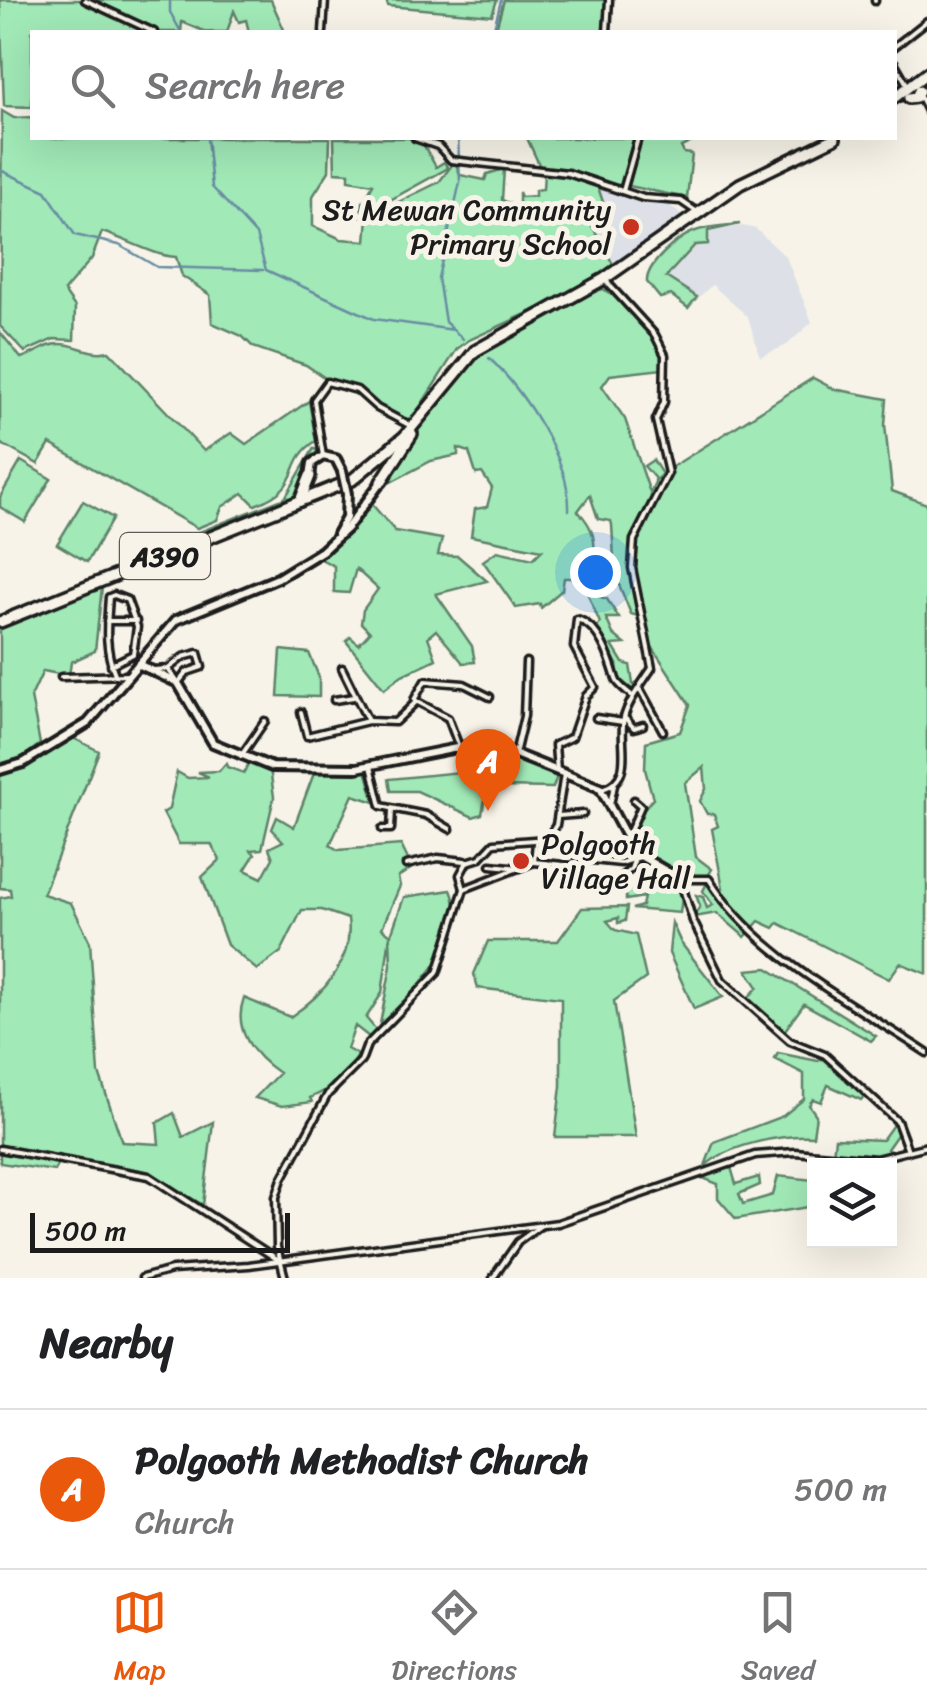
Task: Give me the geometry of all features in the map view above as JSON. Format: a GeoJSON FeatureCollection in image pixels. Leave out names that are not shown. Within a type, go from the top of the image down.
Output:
{"type":"FeatureCollection","features":[{"type":"Feature","properties":{"kind":"highway"},"geometry":{"type":"LineString","coordinates":[[897,98],[913,93],[926,74]]}},
{"type":"Feature","properties":{"kind":"highway","name":"A390"},"geometry":{"type":"LineString","coordinates":[[0,622],[330,491],[374,464],[413,427],[475,350],[604,279],[740,184],[831,140]]}},
{"type":"Feature","properties":{"kind":"highway"},"geometry":{"type":"LineString","coordinates":[[380,482],[413,427]]}},
{"type":"Feature","properties":{"kind":"highway"},"geometry":{"type":"LineString","coordinates":[[310,476],[317,487],[330,491]]}},
{"type":"Feature","properties":{"kind":"highway"},"geometry":{"type":"LineString","coordinates":[[294,506],[306,495],[310,476]]}},
{"type":"Feature","properties":{"kind":"street"},"geometry":{"type":"LineString","coordinates":[[85,0],[150,30]]}},
{"type":"Feature","properties":{"kind":"street"},"geometry":{"type":"LineString","coordinates":[[322,30],[325,0]]}},
{"type":"Feature","properties":{"kind":"street"},"geometry":{"type":"LineString","coordinates":[[607,30],[608,0]]}},
{"type":"Feature","properties":{"kind":"street"},"geometry":{"type":"LineString","coordinates":[[897,45],[927,21]]}},
{"type":"Feature","properties":{"kind":"street"},"geometry":{"type":"LineString","coordinates":[[897,67],[927,110]]}},
{"type":"Feature","properties":{"kind":"street"},"geometry":{"type":"LineString","coordinates":[[421,140],[438,146],[445,158],[568,173],[623,191],[683,202],[697,212]]}},
{"type":"Feature","properties":{"kind":"street"},"geometry":{"type":"LineString","coordinates":[[623,191],[637,140]]}},
{"type":"Feature","properties":{"kind":"street"},"geometry":{"type":"LineString","coordinates":[[604,279],[655,335],[664,355],[664,402],[656,420],[668,473],[634,540],[632,568],[652,668],[624,720],[625,760],[610,806]]}},
{"type":"Feature","properties":{"kind":"street"},"geometry":{"type":"LineString","coordinates":[[323,456],[314,400],[327,382],[358,390],[377,408],[413,427]]}},
{"type":"Feature","properties":{"kind":"street"},"geometry":{"type":"LineString","coordinates":[[310,476],[312,462],[323,456],[336,459],[342,470],[348,503],[334,539]]}},
{"type":"Feature","properties":{"kind":"street"},"geometry":{"type":"LineString","coordinates":[[0,770],[23,763],[85,726],[180,618],[291,572],[334,539],[358,513],[375,482],[380,482]]}},
{"type":"Feature","properties":{"kind":"street"},"geometry":{"type":"LineString","coordinates":[[348,503],[358,513]]}},
{"type":"Feature","properties":{"kind":"street"},"geometry":{"type":"LineString","coordinates":[[111,666],[133,654],[136,621],[127,600],[114,596],[109,597],[107,621],[111,666],[115,674]]}},
{"type":"Feature","properties":{"kind":"street"},"geometry":{"type":"LineString","coordinates":[[547,839],[558,816],[560,772],[555,745],[572,737],[586,696],[595,687],[574,646],[577,618],[594,630],[615,665],[618,684],[634,699]]}},
{"type":"Feature","properties":{"kind":"street"},"geometry":{"type":"LineString","coordinates":[[107,621],[136,621]]}},
{"type":"Feature","properties":{"kind":"street"},"geometry":{"type":"LineString","coordinates":[[152,670],[168,669],[183,657],[198,654],[202,667],[188,672],[178,684]]}},
{"type":"Feature","properties":{"kind":"street"},"geometry":{"type":"LineString","coordinates":[[515,754],[524,716],[526,662]]}},
{"type":"Feature","properties":{"kind":"street"},"geometry":{"type":"LineString","coordinates":[[138,664],[178,684]]}},
{"type":"Feature","properties":{"kind":"street"},"geometry":{"type":"LineString","coordinates":[[342,668],[354,697],[367,712],[368,721]]}},
{"type":"Feature","properties":{"kind":"street"},"geometry":{"type":"LineString","coordinates":[[168,669],[206,736],[241,756],[283,769],[371,766],[488,744],[602,789],[614,785]]}},
{"type":"Feature","properties":{"kind":"street"},"geometry":{"type":"LineString","coordinates":[[61,677],[78,680],[128,675]]}},
{"type":"Feature","properties":{"kind":"street"},"geometry":{"type":"LineString","coordinates":[[459,747],[448,718],[416,702],[414,696],[425,681],[464,684],[490,697]]}},
{"type":"Feature","properties":{"kind":"street"},"geometry":{"type":"LineString","coordinates":[[640,689],[664,731]]}},
{"type":"Feature","properties":{"kind":"street"},"geometry":{"type":"LineString","coordinates":[[334,700],[354,697]]}},
{"type":"Feature","properties":{"kind":"street"},"geometry":{"type":"LineString","coordinates":[[301,712],[307,736],[368,721],[400,721],[416,702]]}},
{"type":"Feature","properties":{"kind":"street"},"geometry":{"type":"LineString","coordinates":[[596,718],[624,720],[634,728],[643,725]]}},
{"type":"Feature","properties":{"kind":"street"},"geometry":{"type":"LineString","coordinates":[[241,756],[265,720]]}},
{"type":"Feature","properties":{"kind":"street"},"geometry":{"type":"LineString","coordinates":[[371,766],[379,804],[426,815],[450,830]]}},
{"type":"Feature","properties":{"kind":"street"},"geometry":{"type":"LineString","coordinates":[[602,789],[637,859]]}},
{"type":"Feature","properties":{"kind":"street"},"geometry":{"type":"LineString","coordinates":[[626,837],[642,806],[634,800]]}},
{"type":"Feature","properties":{"kind":"street"},"geometry":{"type":"LineString","coordinates":[[382,829],[391,829],[392,810]]}},
{"type":"Feature","properties":{"kind":"street"},"geometry":{"type":"LineString","coordinates":[[558,816],[583,814]]}},
{"type":"Feature","properties":{"kind":"street"},"geometry":{"type":"LineString","coordinates":[[406,865],[438,858],[467,862],[480,858],[494,843],[547,839],[583,859],[637,859],[680,878],[710,879],[722,900],[774,951],[927,1054]]}},
{"type":"Feature","properties":{"kind":"street"},"geometry":{"type":"LineString","coordinates":[[534,862],[536,842]]}},
{"type":"Feature","properties":{"kind":"street"},"geometry":{"type":"LineString","coordinates":[[573,866],[583,859]]}},
{"type":"Feature","properties":{"kind":"street"},"geometry":{"type":"LineString","coordinates":[[464,890],[534,862],[573,866],[590,884],[610,886],[637,859]]}},
{"type":"Feature","properties":{"kind":"street"},"geometry":{"type":"LineString","coordinates":[[285,1278],[277,1258],[276,1196],[282,1179],[328,1094],[360,1061],[367,1046],[437,973],[464,890],[460,875],[467,862]]}},
{"type":"Feature","properties":{"kind":"street"},"geometry":{"type":"LineString","coordinates":[[490,865],[521,868]]}},
{"type":"Feature","properties":{"kind":"street"},"geometry":{"type":"LineString","coordinates":[[680,878],[692,921],[722,980],[790,1041],[825,1054],[897,1121],[908,1151]]}},
{"type":"Feature","properties":{"kind":"street"},"geometry":{"type":"LineString","coordinates":[[142,1278],[172,1270],[249,1265],[277,1258],[540,1226],[582,1217],[754,1154],[796,1152],[876,1159],[927,1146]]}},
{"type":"Feature","properties":{"kind":"street"},"geometry":{"type":"LineString","coordinates":[[0,1149],[149,1176],[277,1258]]}},
{"type":"Feature","properties":{"kind":"street"},"geometry":{"type":"LineString","coordinates":[[493,1278],[518,1242],[540,1226]]}},
{"type":"Feature","properties":{"kind":"shaded area","name":"St Mewan Community Primary School"},"geometry":{"type":"Polygon","coordinates":[[[597,184],[643,202],[669,204],[682,216],[614,266],[590,223],[607,213],[597,184]]]}},
{"type":"Feature","properties":{"kind":"shaded area"},"geometry":{"type":"Polygon","coordinates":[[[743,226],[756,229],[786,257],[812,322],[787,345],[760,357],[748,317],[712,285],[698,298],[666,277],[695,245],[705,241],[708,231],[743,226]]]}},
{"type":"Feature","properties":{"kind":"green space"},"geometry":{"type":"Polygon","coordinates":[[[0,0],[82,0],[145,30],[30,30],[30,107],[4,106],[0,0]]]}},
{"type":"Feature","properties":{"kind":"green space"},"geometry":{"type":"Polygon","coordinates":[[[91,0],[271,0],[284,30],[248,30],[246,20],[239,22],[234,11],[228,30],[201,30],[182,22],[181,30],[153,30],[91,0]]]}},
{"type":"Feature","properties":{"kind":"green space"},"geometry":{"type":"Polygon","coordinates":[[[386,0],[497,0],[492,15],[388,6],[386,0]]]}},
{"type":"Feature","properties":{"kind":"green space"},"geometry":{"type":"Polygon","coordinates":[[[504,0],[606,0],[605,30],[496,30],[504,0]]]}},
{"type":"Feature","properties":{"kind":"green space"},"geometry":{"type":"Polygon","coordinates":[[[2,111],[14,118],[30,117],[30,140],[330,140],[329,171],[313,196],[313,226],[341,239],[366,241],[368,217],[439,182],[455,161],[460,175],[485,180],[487,174],[504,169],[502,200],[519,208],[519,192],[521,197],[535,196],[535,190],[543,189],[544,173],[568,174],[597,184],[607,214],[591,224],[614,266],[559,299],[457,349],[411,421],[379,407],[351,385],[328,380],[306,365],[253,347],[242,336],[212,323],[210,295],[182,276],[176,257],[102,232],[92,258],[64,291],[75,307],[74,340],[54,339],[25,352],[0,326],[2,111]]]}},
{"type":"Feature","properties":{"kind":"green space"},"geometry":{"type":"Polygon","coordinates":[[[334,140],[416,140],[422,142],[436,167],[444,162],[448,168],[361,216],[362,204],[373,184],[349,180],[349,173],[335,172],[334,140]]]}},
{"type":"Feature","properties":{"kind":"green space"},"geometry":{"type":"Polygon","coordinates":[[[528,140],[633,140],[622,183],[617,186],[541,169],[528,140]]]}},
{"type":"Feature","properties":{"kind":"green space"},"geometry":{"type":"Polygon","coordinates":[[[640,140],[696,140],[681,147],[684,153],[692,154],[687,198],[629,186],[640,140]]]}},
{"type":"Feature","properties":{"kind":"green space"},"geometry":{"type":"Polygon","coordinates":[[[740,224],[708,231],[708,244],[695,245],[666,277],[697,297],[688,308],[671,295],[660,298],[647,282],[651,268],[686,235],[704,228],[740,224]]]}},
{"type":"Feature","properties":{"kind":"green space"},"geometry":{"type":"Polygon","coordinates":[[[603,289],[643,323],[661,357],[663,369],[610,375],[602,386],[625,419],[650,493],[656,480],[644,466],[653,460],[662,474],[657,479],[669,476],[672,467],[813,378],[834,389],[887,399],[885,425],[892,491],[927,504],[927,974],[900,963],[889,979],[778,923],[774,928],[759,921],[745,937],[717,913],[694,917],[700,906],[696,895],[703,897],[707,908],[713,905],[703,891],[707,883],[715,890],[723,888],[712,829],[718,826],[714,814],[707,814],[700,801],[706,789],[704,767],[685,783],[696,857],[712,869],[708,876],[666,866],[631,839],[643,809],[653,799],[645,769],[646,742],[680,732],[690,705],[643,633],[638,616],[631,614],[615,575],[611,521],[598,519],[590,495],[578,511],[592,532],[600,597],[607,599],[619,618],[606,618],[613,634],[625,644],[612,645],[623,663],[630,665],[633,684],[638,687],[636,692],[619,679],[617,664],[596,628],[600,623],[581,578],[564,578],[562,590],[541,608],[540,604],[516,608],[483,561],[497,551],[533,559],[542,550],[471,536],[475,509],[487,507],[492,488],[482,473],[476,474],[469,452],[458,448],[458,455],[431,461],[391,482],[424,417],[474,361],[535,318],[603,289]]]}},
{"type":"Feature","properties":{"kind":"green space"},"geometry":{"type":"Polygon","coordinates":[[[0,332],[21,358],[60,344],[109,351],[204,451],[231,433],[246,444],[309,401],[316,441],[299,458],[288,482],[271,498],[255,505],[243,493],[222,507],[217,520],[197,528],[50,444],[38,464],[0,443],[0,332]]]}},
{"type":"Feature","properties":{"kind":"green space"},"geometry":{"type":"Polygon","coordinates":[[[314,448],[318,452],[306,467],[303,496],[96,579],[144,554],[285,498],[314,448]]]}},
{"type":"Feature","properties":{"kind":"green space"},"geometry":{"type":"Polygon","coordinates":[[[21,461],[51,479],[25,522],[0,507],[0,497],[21,461]]]}},
{"type":"Feature","properties":{"kind":"green space"},"geometry":{"type":"Polygon","coordinates":[[[83,501],[113,518],[87,562],[57,544],[83,501]]]}},
{"type":"Feature","properties":{"kind":"green space"},"geometry":{"type":"Polygon","coordinates":[[[370,502],[395,531],[442,539],[438,555],[458,556],[487,581],[436,594],[472,646],[475,662],[463,663],[436,630],[428,637],[436,659],[402,675],[384,689],[346,641],[350,637],[359,644],[370,632],[361,623],[363,610],[378,589],[356,569],[349,593],[334,592],[334,566],[319,558],[346,535],[370,502]]]}},
{"type":"Feature","properties":{"kind":"green space"},"geometry":{"type":"Polygon","coordinates":[[[102,587],[95,651],[71,662],[69,676],[43,671],[31,697],[40,744],[22,758],[0,766],[0,629],[102,587]]]}},
{"type":"Feature","properties":{"kind":"green space"},"geometry":{"type":"Polygon","coordinates":[[[281,650],[309,653],[319,677],[319,697],[278,696],[281,650]]]}},
{"type":"Feature","properties":{"kind":"green space"},"geometry":{"type":"Polygon","coordinates":[[[69,736],[99,751],[43,894],[71,903],[90,942],[99,1073],[122,1142],[159,1144],[157,1123],[174,1113],[183,1137],[213,1122],[203,1205],[145,1171],[55,1156],[53,1160],[59,1162],[54,1171],[0,1163],[0,898],[11,896],[10,889],[0,888],[0,773],[24,766],[69,736]]]}},
{"type":"Feature","properties":{"kind":"green space"},"geometry":{"type":"Polygon","coordinates":[[[502,754],[557,776],[553,788],[490,787],[502,754]]]}},
{"type":"Feature","properties":{"kind":"green space"},"geometry":{"type":"Polygon","coordinates":[[[250,761],[270,768],[274,797],[262,849],[251,850],[255,854],[245,870],[262,878],[273,858],[269,848],[283,841],[272,829],[277,817],[294,827],[314,773],[366,770],[375,802],[353,795],[330,845],[338,850],[401,845],[412,868],[398,877],[400,886],[382,928],[391,935],[404,897],[451,890],[455,908],[453,927],[436,963],[380,1024],[391,966],[390,936],[382,993],[366,1018],[376,1030],[369,1037],[355,1026],[347,1049],[358,1055],[354,1063],[338,1081],[310,1098],[312,1102],[282,1106],[255,1098],[279,1073],[261,1059],[248,1041],[241,1010],[244,998],[290,1017],[302,1008],[334,976],[341,963],[349,934],[348,919],[322,910],[302,910],[281,952],[257,970],[227,945],[202,877],[220,860],[211,844],[179,844],[163,813],[169,809],[177,772],[188,778],[209,777],[198,772],[219,771],[226,763],[227,767],[244,773],[250,761]]]}},
{"type":"Feature","properties":{"kind":"green space"},"geometry":{"type":"Polygon","coordinates":[[[460,772],[465,779],[489,777],[482,814],[473,817],[417,791],[391,791],[389,779],[460,772]]]}},
{"type":"Feature","properties":{"kind":"green space"},"geometry":{"type":"Polygon","coordinates":[[[673,876],[683,891],[680,913],[632,909],[642,906],[644,897],[626,900],[626,890],[667,882],[673,876]]]}},
{"type":"Feature","properties":{"kind":"green space"},"geometry":{"type":"Polygon","coordinates":[[[627,907],[625,921],[607,921],[615,930],[636,935],[646,978],[614,1001],[636,1137],[555,1137],[561,1086],[561,998],[478,988],[474,974],[488,941],[558,941],[582,908],[627,907]]]}},
{"type":"Feature","properties":{"kind":"green space"},"geometry":{"type":"Polygon","coordinates":[[[672,923],[681,943],[723,997],[694,1009],[669,953],[672,923]]]}},
{"type":"Feature","properties":{"kind":"green space"},"geometry":{"type":"Polygon","coordinates":[[[767,968],[876,1036],[871,1041],[804,1004],[783,1033],[746,1000],[758,987],[747,970],[767,968]]]}},
{"type":"Feature","properties":{"kind":"green space"},"geometry":{"type":"Polygon","coordinates":[[[778,1053],[818,1061],[824,1058],[865,1095],[861,1100],[828,1085],[821,1102],[813,1099],[809,1105],[816,1115],[813,1136],[756,1142],[727,1152],[705,1166],[714,1142],[783,1116],[804,1099],[804,1074],[775,1059],[778,1053]]]}},
{"type":"Feature","properties":{"kind":"green space"},"geometry":{"type":"Polygon","coordinates":[[[895,1122],[901,1129],[887,1149],[893,1154],[876,1158],[833,1155],[835,1138],[882,1140],[895,1122]]]}},
{"type":"Feature","properties":{"kind":"green space"},"geometry":{"type":"Polygon","coordinates":[[[730,1164],[736,1184],[759,1177],[760,1185],[739,1194],[743,1204],[773,1195],[778,1176],[807,1179],[807,1207],[736,1219],[718,1198],[718,1184],[703,1178],[730,1164]]]}},
{"type":"Feature","properties":{"kind":"waterway"},"geometry":{"type":"LineString","coordinates":[[170,0],[170,12],[180,30]]}},
{"type":"Feature","properties":{"kind":"waterway"},"geometry":{"type":"LineString","coordinates":[[494,30],[501,0]]}},
{"type":"Feature","properties":{"kind":"waterway"},"geometry":{"type":"LineString","coordinates":[[207,140],[212,187],[256,235],[266,270],[374,319],[454,330]]}},
{"type":"Feature","properties":{"kind":"waterway"},"geometry":{"type":"LineString","coordinates":[[458,140],[460,182],[438,278],[445,322],[463,339]]}},
{"type":"Feature","properties":{"kind":"waterway"},"geometry":{"type":"LineString","coordinates":[[0,170],[46,191],[75,235],[119,245],[157,267],[263,270]]}},
{"type":"Feature","properties":{"kind":"waterway"},"geometry":{"type":"LineString","coordinates":[[489,358],[530,407],[554,449],[568,491],[569,510]]}},
{"type":"Feature","properties":{"kind":"place","name":"St Mewan Community Primary School"},"geometry":{"type":"Point","coordinates":[631,227]}},
{"type":"Feature","properties":{"kind":"place","name":"Polgooth Methodist Church"},"geometry":{"type":"Point","coordinates":[488,811]}},
{"type":"Feature","properties":{"kind":"place","name":"Polgooth Village Hall"},"geometry":{"type":"Point","coordinates":[521,861]}}]}
